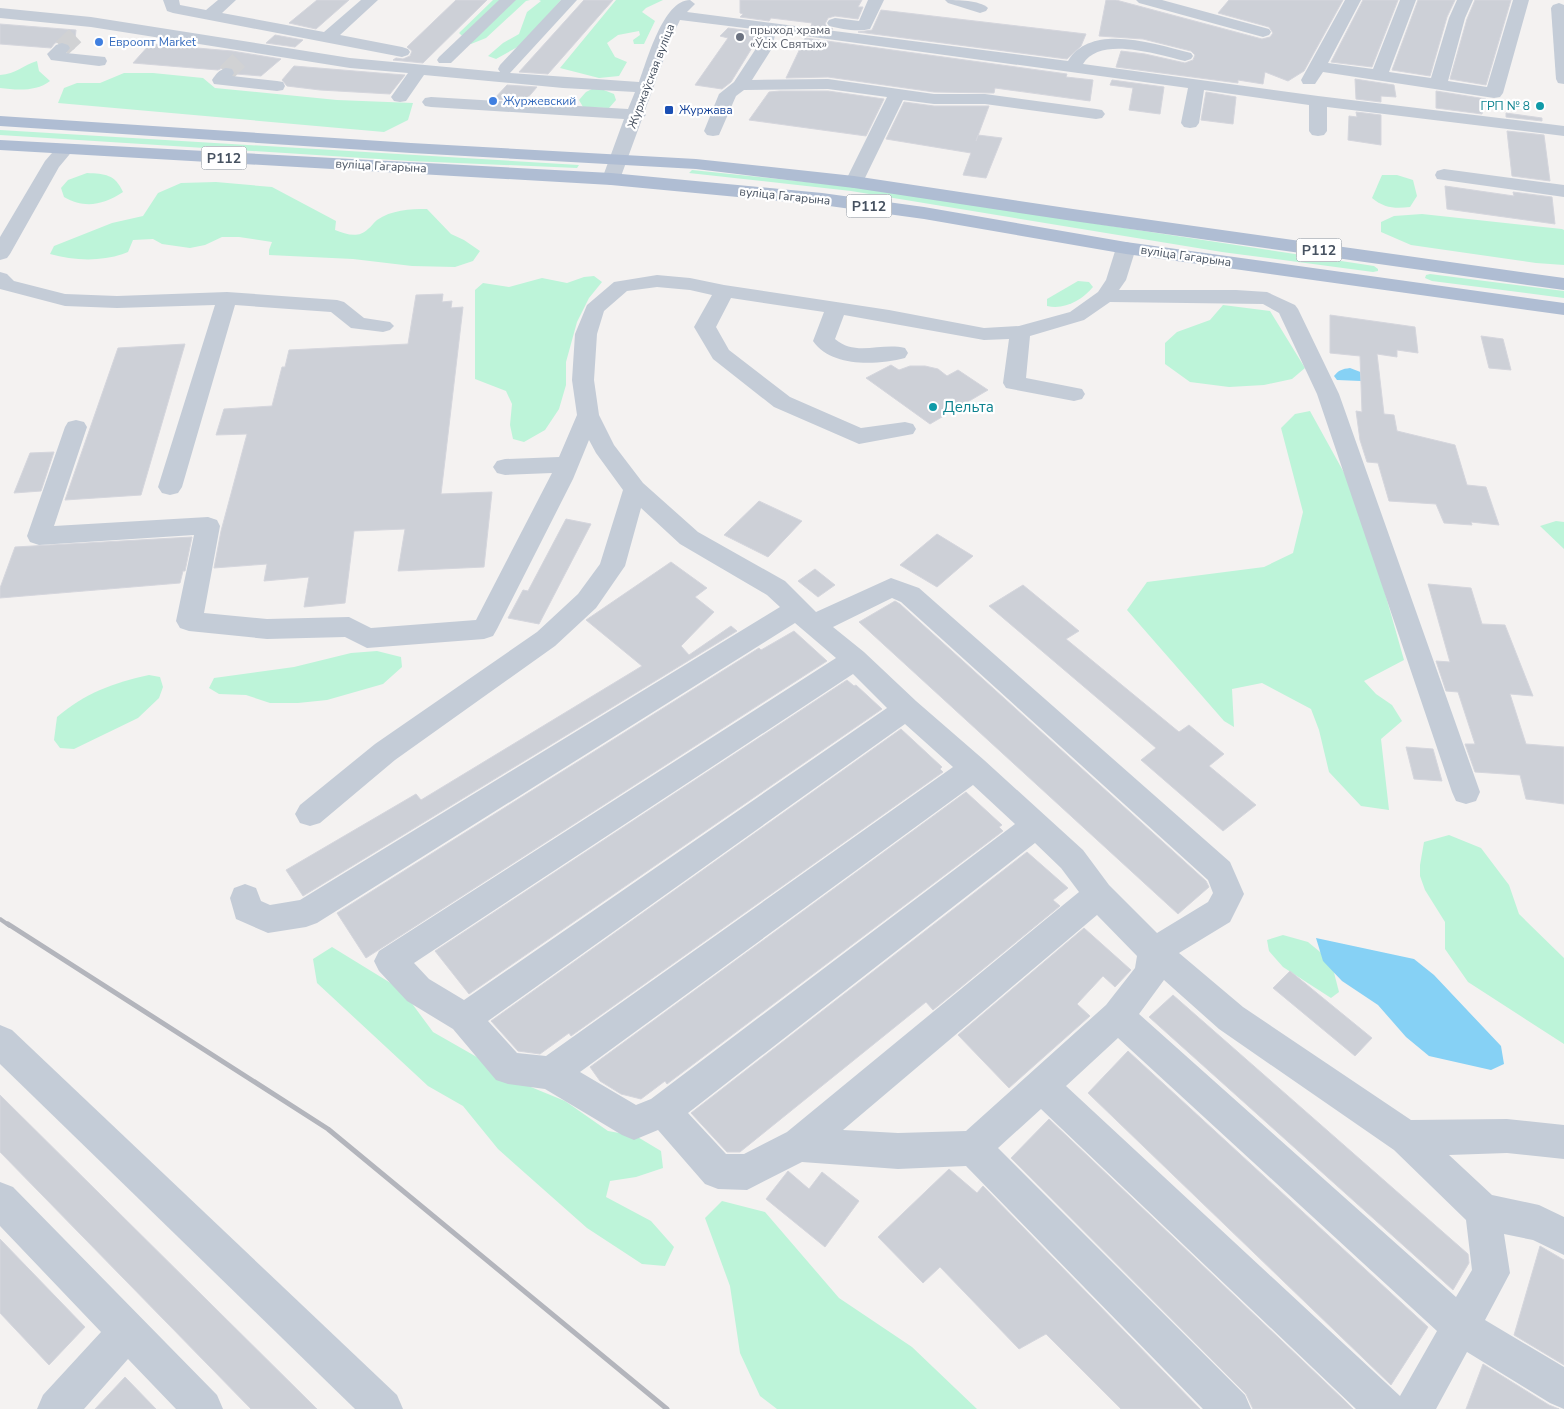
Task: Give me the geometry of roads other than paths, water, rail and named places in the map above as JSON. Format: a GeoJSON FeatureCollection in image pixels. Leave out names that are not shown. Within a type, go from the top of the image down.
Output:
{"type":"FeatureCollection","features":[{"type":"Feature","properties":{"kind":"main road","name":"вуліца Гагарына"},"geometry":{"type":"LineString","coordinates":[[0,121],[251,138],[677,162],[854,182],[1564,284]]}},
{"type":"Feature","properties":{"kind":"main road","name":"вуліца Гагарына"},"geometry":{"type":"LineString","coordinates":[[0,145],[611,179],[822,199],[905,210],[1126,248],[1564,309]]}},
{"type":"Feature","properties":{"kind":"main road"},"geometry":{"type":"LineString","coordinates":[[1371,257],[1382,264],[1387,271],[1383,278],[1371,282]]}},
{"type":"Feature","properties":{"kind":"main road"},"geometry":{"type":"LineString","coordinates":[[1432,266],[1416,270],[1415,277],[1422,285],[1436,291]]}},
{"type":"Feature","properties":{"kind":"street"},"geometry":{"type":"LineString","coordinates":[[171,0],[173,8],[445,60],[646,88]]}},
{"type":"Feature","properties":{"kind":"street"},"geometry":{"type":"LineString","coordinates":[[209,15],[228,0]]}},
{"type":"Feature","properties":{"kind":"street"},"geometry":{"type":"LineString","coordinates":[[327,38],[370,0]]}},
{"type":"Feature","properties":{"kind":"street"},"geometry":{"type":"LineString","coordinates":[[445,60],[508,0]]}},
{"type":"Feature","properties":{"kind":"street"},"geometry":{"type":"LineString","coordinates":[[506,69],[569,0]]}},
{"type":"Feature","properties":{"kind":"street","name":"Журжаўская вуліца"},"geometry":{"type":"LineString","coordinates":[[611,179],[637,115],[664,36],[674,15],[679,9],[693,0]]}},
{"type":"Feature","properties":{"kind":"street"},"geometry":{"type":"LineString","coordinates":[[808,20],[864,26],[876,0]]}},
{"type":"Feature","properties":{"kind":"street"},"geometry":{"type":"LineString","coordinates":[[952,0],[980,8]]}},
{"type":"Feature","properties":{"kind":"street"},"geometry":{"type":"LineString","coordinates":[[1144,0],[1179,4],[1263,32]]}},
{"type":"Feature","properties":{"kind":"street"},"geometry":{"type":"LineString","coordinates":[[1298,98],[1318,66],[1353,0]]}},
{"type":"Feature","properties":{"kind":"street"},"geometry":{"type":"LineString","coordinates":[[1379,76],[1408,0]]}},
{"type":"Feature","properties":{"kind":"street"},"geometry":{"type":"LineString","coordinates":[[1438,85],[1457,18],[1465,0]]}},
{"type":"Feature","properties":{"kind":"street"},"geometry":{"type":"LineString","coordinates":[[1318,66],[1489,94],[1495,92],[1521,0]]}},
{"type":"Feature","properties":{"kind":"street"},"geometry":{"type":"LineString","coordinates":[[1559,8],[1564,79]]}},
{"type":"Feature","properties":{"kind":"street"},"geometry":{"type":"LineString","coordinates":[[0,13],[91,22],[246,52],[563,83],[608,84]]}},
{"type":"Feature","properties":{"kind":"street"},"geometry":{"type":"LineString","coordinates":[[674,15],[770,26],[1318,101],[1564,131]]}},
{"type":"Feature","properties":{"kind":"street"},"geometry":{"type":"LineString","coordinates":[[76,35],[91,22]]}},
{"type":"Feature","properties":{"kind":"street"},"geometry":{"type":"LineString","coordinates":[[713,131],[728,94],[740,85],[763,50],[770,26]]}},
{"type":"Feature","properties":{"kind":"street"},"geometry":{"type":"LineString","coordinates":[[1072,67],[1078,56],[1096,46],[1110,42],[1185,56]]}},
{"type":"Feature","properties":{"kind":"street"},"geometry":{"type":"LineString","coordinates":[[62,48],[55,54],[57,57],[99,61]]}},
{"type":"Feature","properties":{"kind":"street"},"geometry":{"type":"LineString","coordinates":[[400,96],[419,70]]}},
{"type":"Feature","properties":{"kind":"street"},"geometry":{"type":"LineString","coordinates":[[226,73],[220,80],[277,86]]}},
{"type":"Feature","properties":{"kind":"street"},"geometry":{"type":"LineString","coordinates":[[740,85],[828,84],[897,95],[934,99],[985,99],[1096,114]]}},
{"type":"Feature","properties":{"kind":"street"},"geometry":{"type":"LineString","coordinates":[[1190,122],[1198,84]]}},
{"type":"Feature","properties":{"kind":"street"},"geometry":{"type":"LineString","coordinates":[[854,182],[897,95]]}},
{"type":"Feature","properties":{"kind":"street"},"geometry":{"type":"LineString","coordinates":[[1318,101],[1318,132]]}},
{"type":"Feature","properties":{"kind":"street"},"geometry":{"type":"LineString","coordinates":[[431,102],[637,115]]}},
{"type":"Feature","properties":{"kind":"street"},"geometry":{"type":"LineString","coordinates":[[0,254],[51,165],[65,149]]}},
{"type":"Feature","properties":{"kind":"street"},"geometry":{"type":"LineString","coordinates":[[1444,175],[1564,191]]}},
{"type":"Feature","properties":{"kind":"street"},"geometry":{"type":"LineString","coordinates":[[1126,248],[1116,280],[1106,296],[1077,316],[1020,332],[984,334],[690,284],[658,281],[621,286],[594,308],[586,334],[582,380],[588,415],[604,448],[635,489],[689,538],[776,588],[805,617],[855,659],[906,709],[974,768],[1072,859],[1098,894],[1154,951],[1231,1018],[1406,1138],[1483,1211],[1539,1223],[1564,1237]]}},
{"type":"Feature","properties":{"kind":"street"},"geometry":{"type":"LineString","coordinates":[[0,278],[7,285],[66,300],[117,302],[227,298],[337,306],[358,324],[383,326]]}},
{"type":"Feature","properties":{"kind":"street"},"geometry":{"type":"LineString","coordinates":[[724,291],[705,327],[721,354],[782,402],[859,436],[905,429]]}},
{"type":"Feature","properties":{"kind":"street"},"geometry":{"type":"LineString","coordinates":[[1106,296],[1236,296],[1267,298],[1288,309],[1328,394],[1466,792]]}},
{"type":"Feature","properties":{"kind":"street"},"geometry":{"type":"LineString","coordinates":[[170,487],[227,298]]}},
{"type":"Feature","properties":{"kind":"street"},"geometry":{"type":"LineString","coordinates":[[837,308],[827,329],[824,341],[831,349],[856,356],[897,353]]}},
{"type":"Feature","properties":{"kind":"street"},"geometry":{"type":"LineString","coordinates":[[1020,332],[1014,383],[1074,394]]}},
{"type":"Feature","properties":{"kind":"street"},"geometry":{"type":"LineString","coordinates":[[76,427],[39,536],[208,526],[189,621],[267,629],[349,627],[367,638],[484,629],[561,479],[588,415]]}},
{"type":"Feature","properties":{"kind":"street"},"geometry":{"type":"LineString","coordinates":[[505,467],[566,464]]}},
{"type":"Feature","properties":{"kind":"street"},"geometry":{"type":"LineString","coordinates":[[310,814],[385,752],[546,639],[587,601],[612,566],[635,489]]}},
{"type":"Feature","properties":{"kind":"street"},"geometry":{"type":"LineString","coordinates":[[244,898],[247,909],[268,919],[306,912],[805,617],[890,587],[910,595],[1219,871],[1229,894],[1219,912],[1154,951],[1150,974],[1118,1016],[973,1148],[898,1151],[799,1144]]}},
{"type":"Feature","properties":{"kind":"street"},"geometry":{"type":"LineString","coordinates":[[855,659],[390,961],[418,990],[465,1018],[508,1068],[550,1073],[634,1123],[663,1111],[1036,825]]}},
{"type":"Feature","properties":{"kind":"street"},"geometry":{"type":"LineString","coordinates":[[465,1018],[906,709]]}},
{"type":"Feature","properties":{"kind":"street"},"geometry":{"type":"LineString","coordinates":[[550,1073],[974,768]]}},
{"type":"Feature","properties":{"kind":"street"},"geometry":{"type":"LineString","coordinates":[[663,1111],[718,1171],[747,1172],[799,1144],[1098,894]]}},
{"type":"Feature","properties":{"kind":"street"},"geometry":{"type":"LineString","coordinates":[[1118,1016],[1460,1326],[1564,1390]]}},
{"type":"Feature","properties":{"kind":"street"},"geometry":{"type":"LineString","coordinates":[[0,1041],[383,1409]]}},
{"type":"Feature","properties":{"kind":"street"},"geometry":{"type":"LineString","coordinates":[[1041,1086],[1385,1409]]}},
{"type":"Feature","properties":{"kind":"street"},"geometry":{"type":"LineString","coordinates":[[1406,1138],[1507,1136],[1564,1142]]}},
{"type":"Feature","properties":{"kind":"street"},"geometry":{"type":"LineString","coordinates":[[973,1148],[1231,1409]]}},
{"type":"Feature","properties":{"kind":"street"},"geometry":{"type":"LineString","coordinates":[[0,1200],[203,1409]]}},
{"type":"Feature","properties":{"kind":"street"},"geometry":{"type":"LineString","coordinates":[[1414,1409],[1491,1273],[1483,1211]]}},
{"type":"Feature","properties":{"kind":"street"},"geometry":{"type":"LineString","coordinates":[[57,1409],[127,1332]]}},
{"type":"Feature","properties":{"kind":"water"},"geometry":{"type":"Polygon","coordinates":[[[1350,368],[1363,373],[1361,381],[1337,380],[1334,376],[1341,370],[1350,368]]]}},
{"type":"Feature","properties":{"kind":"water"},"geometry":{"type":"Polygon","coordinates":[[[1316,938],[1414,959],[1434,975],[1501,1046],[1504,1064],[1491,1070],[1429,1056],[1406,1037],[1378,1005],[1342,981],[1323,961],[1316,938]]]}},
{"type":"Feature","properties":{"kind":"tunnel"},"geometry":{"type":"LineString","coordinates":[[62,48],[76,35]]}},
{"type":"Feature","properties":{"kind":"tunnel"},"geometry":{"type":"LineString","coordinates":[[226,73],[242,57]]}},
{"type":"Feature","properties":{"kind":"railway"},"geometry":{"type":"LineString","coordinates":[[0,919],[10,926]]}},
{"type":"Feature","properties":{"kind":"railway"},"geometry":{"type":"LineString","coordinates":[[8,924],[328,1129],[667,1409]]}},
{"type":"Feature","properties":{"kind":"place","name":"прыход храма «Ўсіх Святых»"},"geometry":{"type":"Point","coordinates":[740,37]}},
{"type":"Feature","properties":{"kind":"place","name":"Евроопт Market"},"geometry":{"type":"Point","coordinates":[99,42]}},
{"type":"Feature","properties":{"kind":"place","name":"Журжевский"},"geometry":{"type":"Point","coordinates":[493,101]}},
{"type":"Feature","properties":{"kind":"place","name":"ГРП № 8"},"geometry":{"type":"Point","coordinates":[1540,106]}},
{"type":"Feature","properties":{"kind":"place","name":"Журжава"},"geometry":{"type":"Point","coordinates":[669,110]}},
{"type":"Feature","properties":{"kind":"place","name":"Дельта"},"geometry":{"type":"Point","coordinates":[933,407]}}]}
